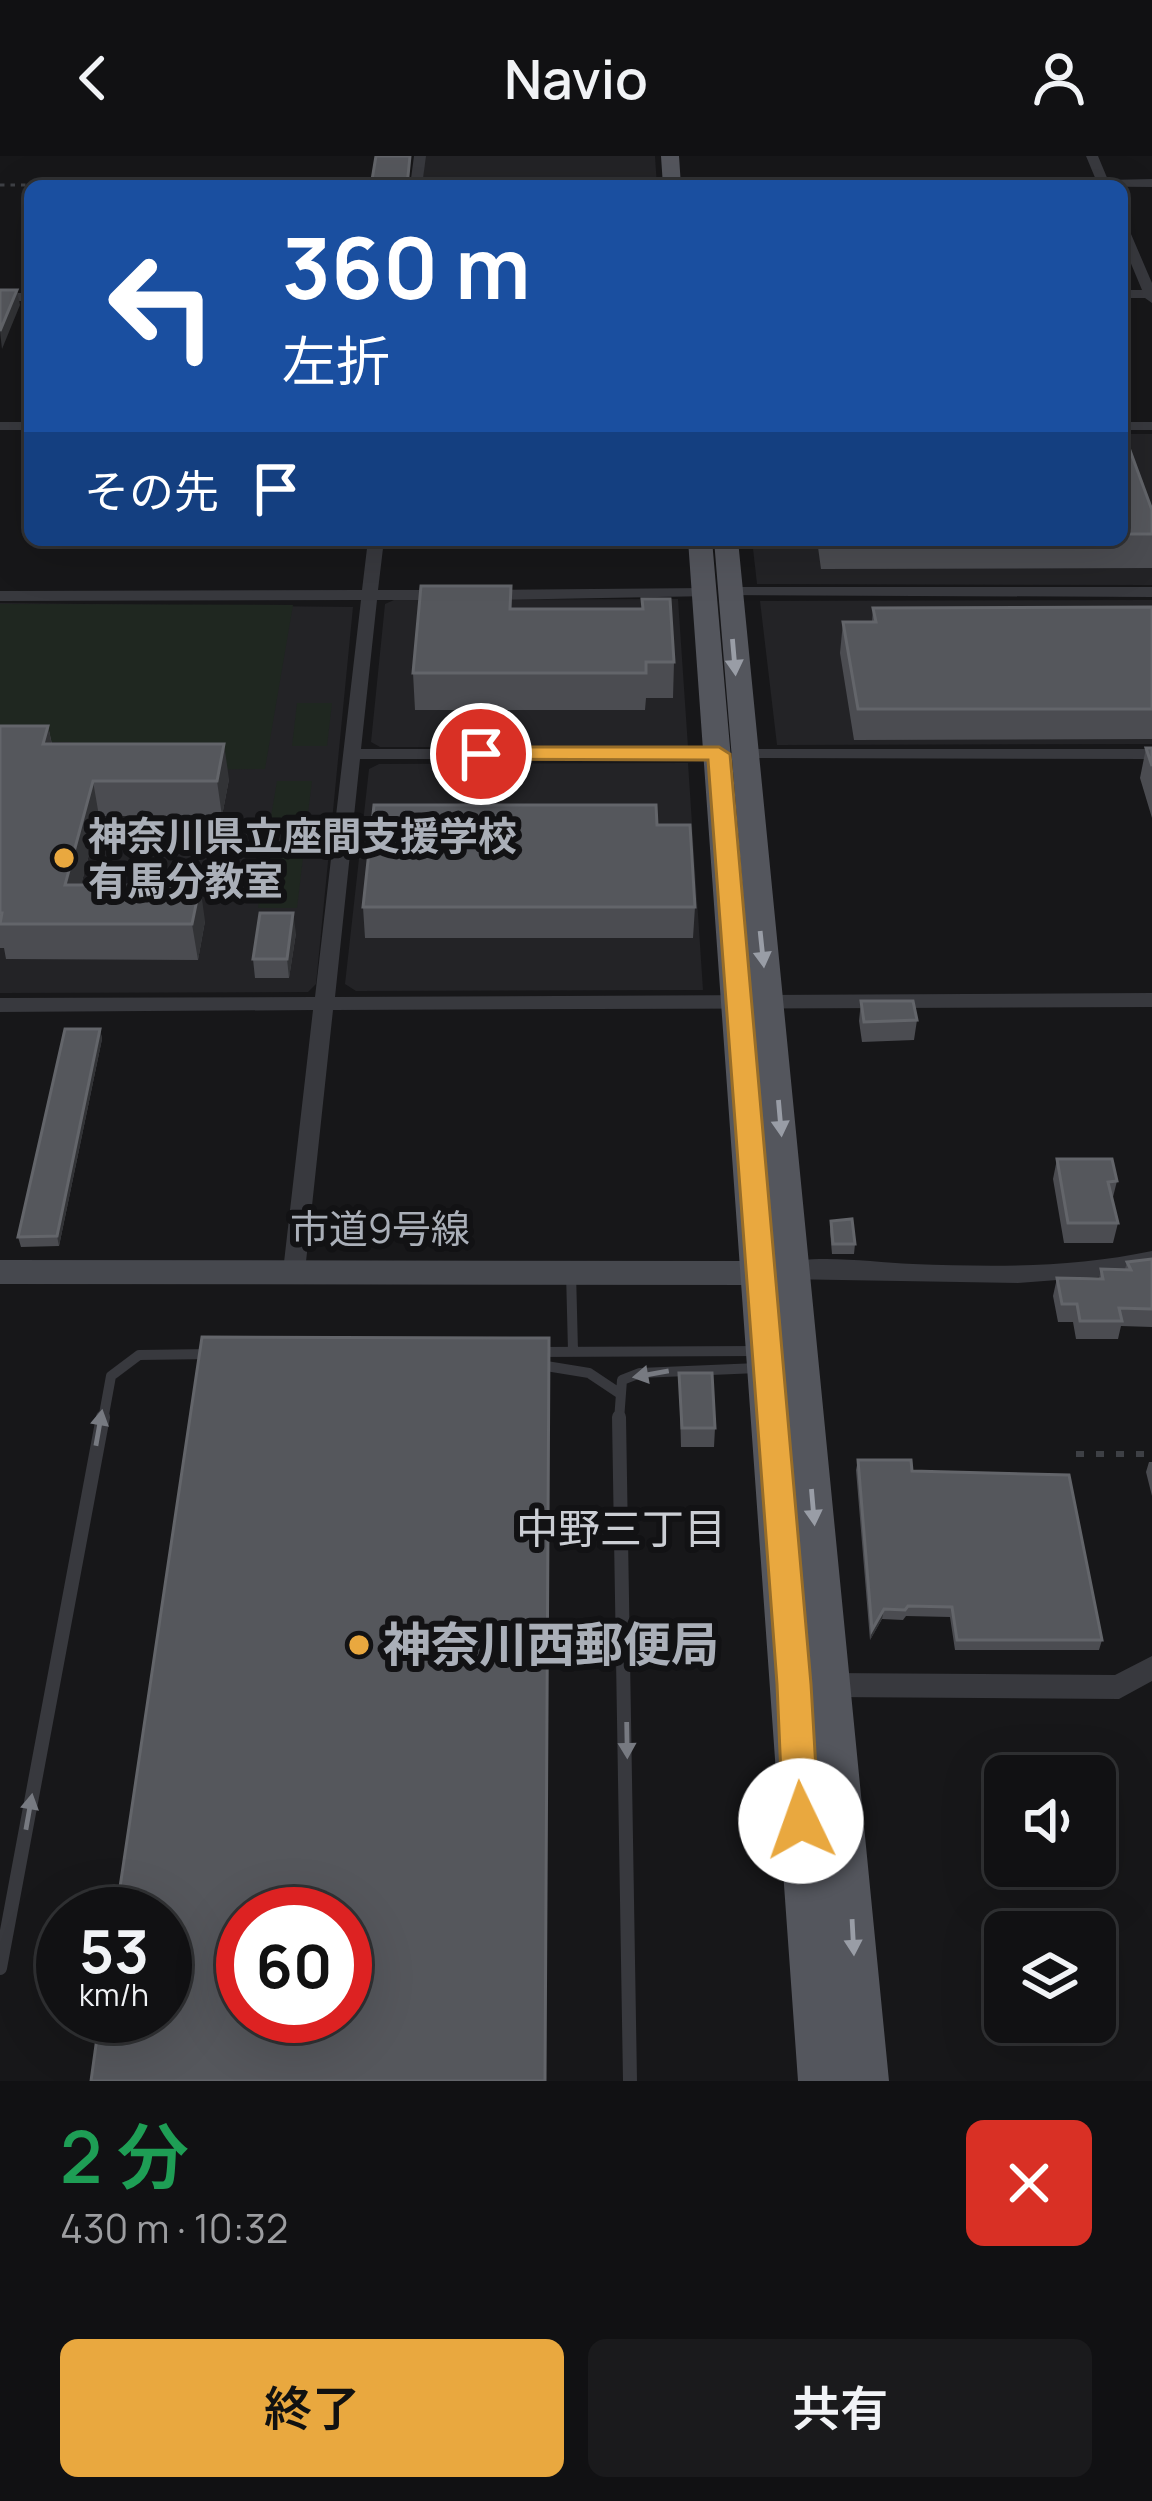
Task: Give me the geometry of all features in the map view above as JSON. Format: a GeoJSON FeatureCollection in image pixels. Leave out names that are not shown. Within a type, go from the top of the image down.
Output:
{"type":"FeatureCollection","features":[{"type":"Feature","properties":{"kind":"main road"},"geometry":{"type":"LineString","coordinates":[[702,546],[717,592],[744,754],[753,1002],[776,1272],[829,1685],[865,2081]]}},
{"type":"Feature","properties":{"kind":"main road"},"geometry":{"type":"LineString","coordinates":[[717,592],[725,546]]}},
{"type":"Feature","properties":{"kind":"main road"},"geometry":{"type":"LineString","coordinates":[[776,1272],[766,1360],[822,2081]]}},
{"type":"Feature","properties":{"kind":"street"},"geometry":{"type":"LineString","coordinates":[[1128,240],[1151,296]]}},
{"type":"Feature","properties":{"kind":"street"},"geometry":{"type":"LineString","coordinates":[[294,1271],[375,546]]}},
{"type":"Feature","properties":{"kind":"street"},"geometry":{"type":"LineString","coordinates":[[0,596],[1152,592]]}},
{"type":"Feature","properties":{"kind":"street"},"geometry":{"type":"LineString","coordinates":[[350,754],[1152,754]]}},
{"type":"Feature","properties":{"kind":"street"},"geometry":{"type":"LineString","coordinates":[[0,1005],[1152,1000]]}},
{"type":"Feature","properties":{"kind":"street"},"geometry":{"type":"LineString","coordinates":[[776,1272],[1064,1272],[1119,1269],[1152,1259]]}},
{"type":"Feature","properties":{"kind":"street","name":"市道9号線"},"geometry":{"type":"LineString","coordinates":[[0,1272],[776,1272]]}},
{"type":"Feature","properties":{"kind":"street"},"geometry":{"type":"LineString","coordinates":[[829,1685],[1119,1687],[1152,1667]]}},
{"type":"Feature","properties":{"kind":"lane"},"geometry":{"type":"LineString","coordinates":[[571,1272],[573,1351]]}},
{"type":"Feature","properties":{"kind":"lane"},"geometry":{"type":"LineString","coordinates":[[509,1352],[766,1360]]}},
{"type":"Feature","properties":{"kind":"lane"},"geometry":{"type":"LineString","coordinates":[[0,1968],[111,1376],[140,1355],[233,1354]]}},
{"type":"Feature","properties":{"kind":"lane"},"geometry":{"type":"LineString","coordinates":[[630,2081],[619,1393],[622,1380],[640,1373],[766,1360]]}},
{"type":"Feature","properties":{"kind":"lane"},"geometry":{"type":"LineString","coordinates":[[526,1365],[573,1368],[619,1393]]}},
{"type":"Feature","properties":{"kind":"path"},"geometry":{"type":"LineString","coordinates":[[1076,1454],[1152,1454]]}},
{"type":"Feature","properties":{"kind":"shaded area"},"geometry":{"type":"Polygon","coordinates":[[[425,156],[655,156],[657,180],[423,180],[425,156]]]}},
{"type":"Feature","properties":{"kind":"shaded area"},"geometry":{"type":"Polygon","coordinates":[[[1128,434],[1152,434],[1152,585],[757,584],[753,546],[1128,546],[1128,434]]]}},
{"type":"Feature","properties":{"kind":"shaded area"},"geometry":{"type":"Polygon","coordinates":[[[678,599],[688,747],[380,747],[371,742],[385,604],[394,600],[678,599]]]}},
{"type":"Feature","properties":{"kind":"shaded area"},"geometry":{"type":"Polygon","coordinates":[[[1152,600],[1152,744],[777,745],[760,601],[1152,600]]]}},
{"type":"Feature","properties":{"kind":"shaded area"},"geometry":{"type":"Polygon","coordinates":[[[0,603],[353,607],[316,984],[308,992],[0,993],[0,603]]]}},
{"type":"Feature","properties":{"kind":"shaded area"},"geometry":{"type":"Polygon","coordinates":[[[0,604],[293,605],[265,769],[64,771],[71,742],[0,743],[0,604]]]}},
{"type":"Feature","properties":{"kind":"shaded area"},"geometry":{"type":"Polygon","coordinates":[[[297,703],[332,703],[327,746],[292,746],[297,703]]]}},
{"type":"Feature","properties":{"kind":"shaded area"},"geometry":{"type":"Polygon","coordinates":[[[688,763],[703,990],[356,991],[345,984],[369,769],[379,764],[688,763]]]}},
{"type":"Feature","properties":{"kind":"shaded area"},"geometry":{"type":"Polygon","coordinates":[[[277,781],[312,781],[306,828],[269,828],[277,781]]]}},
{"type":"Feature","properties":{"kind":"shaded area"},"geometry":{"type":"Polygon","coordinates":[[[265,858],[303,858],[297,908],[258,908],[265,858]]]}},
{"type":"Feature","properties":{"kind":"building"},"geometry":{"type":"Polygon","coordinates":[[[376,156],[410,156],[408,180],[372,180],[376,156]]]}},
{"type":"Feature","properties":{"kind":"building"},"geometry":{"type":"Polygon","coordinates":[[[0,290],[17,290],[0,331],[0,290]]]}},
{"type":"Feature","properties":{"kind":"building"},"geometry":{"type":"Polygon","coordinates":[[[1128,445],[1152,510],[1152,534],[1128,534],[1128,445]]]}},
{"type":"Feature","properties":{"kind":"building"},"geometry":{"type":"Polygon","coordinates":[[[421,586],[511,586],[510,609],[643,609],[642,599],[670,599],[674,662],[646,662],[646,673],[413,673],[421,586]]]}},
{"type":"Feature","properties":{"kind":"building"},"geometry":{"type":"Polygon","coordinates":[[[1152,607],[1152,709],[858,709],[843,622],[876,622],[873,608],[1152,607]]]}},
{"type":"Feature","properties":{"kind":"building"},"geometry":{"type":"Polygon","coordinates":[[[0,726],[48,726],[43,744],[224,744],[217,781],[93,781],[65,885],[200,885],[192,924],[0,924],[0,726]]]}},
{"type":"Feature","properties":{"kind":"building"},"geometry":{"type":"Polygon","coordinates":[[[374,805],[656,805],[657,825],[690,825],[695,907],[363,907],[374,805]]]}},
{"type":"Feature","properties":{"kind":"building"},"geometry":{"type":"Polygon","coordinates":[[[260,913],[293,913],[287,959],[253,959],[260,913]]]}},
{"type":"Feature","properties":{"kind":"building"},"geometry":{"type":"Polygon","coordinates":[[[861,1001],[913,1001],[917,1020],[864,1022],[861,1001]]]}},
{"type":"Feature","properties":{"kind":"building"},"geometry":{"type":"Polygon","coordinates":[[[65,1029],[100,1029],[57,1236],[18,1237],[65,1029]]]}},
{"type":"Feature","properties":{"kind":"building"},"geometry":{"type":"Polygon","coordinates":[[[1057,1159],[1112,1159],[1117,1181],[1108,1182],[1118,1223],[1068,1223],[1057,1159]]]}},
{"type":"Feature","properties":{"kind":"building"},"geometry":{"type":"Polygon","coordinates":[[[852,1219],[855,1244],[833,1244],[831,1221],[852,1219]]]}},
{"type":"Feature","properties":{"kind":"building"},"geometry":{"type":"Polygon","coordinates":[[[1152,1259],[1152,1309],[1119,1308],[1122,1321],[1080,1321],[1077,1304],[1062,1304],[1057,1278],[1103,1279],[1101,1269],[1131,1270],[1127,1262],[1152,1259]]]}},
{"type":"Feature","properties":{"kind":"building","name":"神奈川西郵便局"},"geometry":{"type":"Polygon","coordinates":[[[202,1337],[549,1338],[545,2081],[91,2081],[96,2043],[192,2043],[192,1887],[120,1887],[202,1337]]]}},
{"type":"Feature","properties":{"kind":"building"},"geometry":{"type":"Polygon","coordinates":[[[679,1373],[712,1373],[715,1428],[682,1428],[679,1373]]]}},
{"type":"Feature","properties":{"kind":"building"},"geometry":{"type":"Polygon","coordinates":[[[858,1460],[911,1460],[912,1471],[1069,1475],[1102,1640],[957,1640],[952,1607],[884,1609],[872,1630],[858,1460]]]}},
{"type":"Feature","properties":{"kind":"place","name":"神奈川県立座間支援学校 有馬分教室"},"geometry":{"type":"Point","coordinates":[64,858]}},
{"type":"Feature","properties":{"kind":"place","name":"神奈川西郵便局"},"geometry":{"type":"Point","coordinates":[359,1645]}},
{"type":"Feature","properties":{"kind":"district","name":"中野三丁目"},"geometry":{"type":"Point","coordinates":[621,1529]}},
{"type":"Feature","properties":{"kind":"route"},"geometry":{"type":"LineString","coordinates":[[481,754],[719,754],[801,1821]]}}]}
